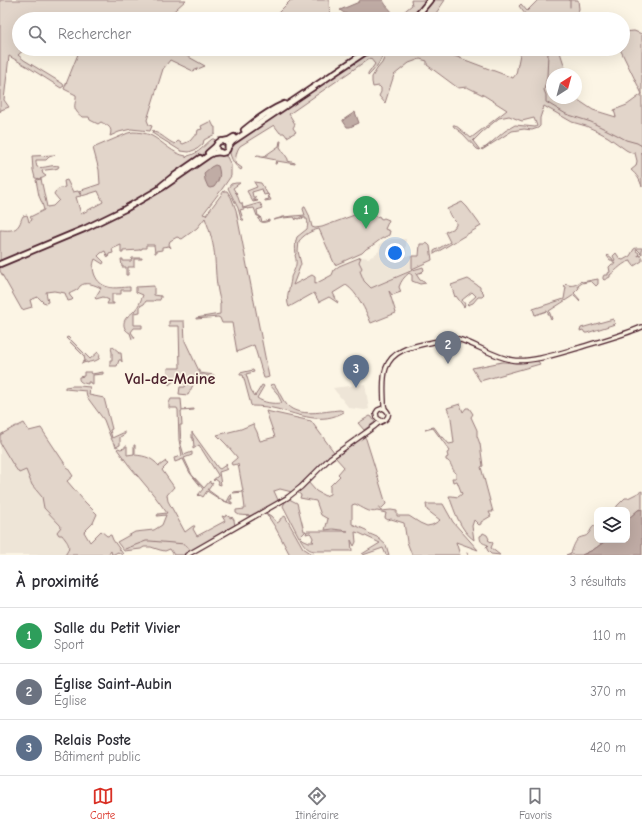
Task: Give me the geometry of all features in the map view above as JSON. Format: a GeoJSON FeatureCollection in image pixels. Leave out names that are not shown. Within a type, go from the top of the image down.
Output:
{"type":"FeatureCollection","features":[{"type":"Feature","properties":{"kind":"main road"},"geometry":{"type":"LineString","coordinates":[[420,12],[430,0]]}},
{"type":"Feature","properties":{"kind":"main road"},"geometry":{"type":"LineString","coordinates":[[0,264],[84,229],[125,209],[163,187],[209,155],[213,153],[226,152],[232,142],[360,56]]}},
{"type":"Feature","properties":{"kind":"main road"},"geometry":{"type":"LineString","coordinates":[[157,190],[171,178],[216,146],[219,141],[232,138],[279,106],[295,99]]}},
{"type":"Feature","properties":{"kind":"main road"},"geometry":{"type":"LineString","coordinates":[[224,141],[227,143],[228,147]]}},
{"type":"Feature","properties":{"kind":"main road"},"geometry":{"type":"LineString","coordinates":[[216,146],[217,150],[220,152]]}},
{"type":"Feature","properties":{"kind":"street"},"geometry":{"type":"LineString","coordinates":[[383,408],[384,377],[388,364],[394,356],[410,347],[450,339],[458,339],[510,360],[546,358],[567,354],[620,338],[642,328]]}},
{"type":"Feature","properties":{"kind":"street"},"geometry":{"type":"LineString","coordinates":[[377,424],[376,413],[378,410],[383,408]]}},
{"type":"Feature","properties":{"kind":"street"},"geometry":{"type":"LineString","coordinates":[[187,555],[287,498],[304,484],[330,458],[388,417],[388,412],[383,408]]}},
{"type":"Feature","properties":{"kind":"street"},"geometry":{"type":"LineString","coordinates":[[377,418],[382,420]]}},
{"type":"Feature","properties":{"kind":"shaded area"},"geometry":{"type":"Polygon","coordinates":[[[0,0],[186,0],[173,12],[12,12],[12,56],[19,56],[64,86],[61,88],[9,56],[4,100],[9,107],[1,110],[0,112],[0,0]]]}},
{"type":"Feature","properties":{"kind":"shaded area"},"geometry":{"type":"Polygon","coordinates":[[[291,0],[329,0],[330,12],[279,12],[291,0]]]}},
{"type":"Feature","properties":{"kind":"shaded area"},"geometry":{"type":"Polygon","coordinates":[[[360,0],[383,0],[392,12],[343,12],[340,10],[359,2],[360,0]]]}},
{"type":"Feature","properties":{"kind":"shaded area"},"geometry":{"type":"Polygon","coordinates":[[[411,0],[428,0],[419,12],[404,12],[412,5],[411,0]]]}},
{"type":"Feature","properties":{"kind":"shaded area"},"geometry":{"type":"Polygon","coordinates":[[[432,0],[445,0],[437,12],[421,12],[432,0]]]}},
{"type":"Feature","properties":{"kind":"shaded area"},"geometry":{"type":"Polygon","coordinates":[[[538,0],[578,0],[578,12],[524,12],[519,6],[521,4],[527,11],[538,0]]]}},
{"type":"Feature","properties":{"kind":"shaded area"},"geometry":{"type":"Polygon","coordinates":[[[630,31],[634,31],[642,34],[642,94],[623,56],[630,56],[630,31]]]}},
{"type":"Feature","properties":{"kind":"shaded area"},"geometry":{"type":"Polygon","coordinates":[[[77,56],[187,56],[205,66],[193,71],[170,60],[163,69],[147,120],[149,125],[152,126],[150,131],[131,129],[110,136],[111,131],[108,126],[101,122],[98,124],[90,120],[89,117],[82,117],[78,114],[75,108],[76,95],[64,89],[77,56]]]}},
{"type":"Feature","properties":{"kind":"shaded area"},"geometry":{"type":"Polygon","coordinates":[[[363,56],[382,56],[368,76],[375,64],[370,58],[289,114],[295,124],[293,128],[296,132],[287,137],[284,133],[280,133],[274,125],[240,146],[235,163],[242,168],[241,170],[232,160],[230,146],[363,56]]]}},
{"type":"Feature","properties":{"kind":"shaded area"},"geometry":{"type":"Polygon","coordinates":[[[385,56],[455,56],[513,78],[516,74],[520,56],[561,56],[565,68],[546,68],[546,104],[582,104],[582,103],[593,110],[616,117],[614,110],[627,105],[642,94],[642,152],[640,153],[642,153],[642,187],[638,178],[631,170],[636,166],[637,161],[635,153],[626,150],[597,131],[572,122],[544,106],[540,118],[540,126],[538,128],[532,130],[524,129],[512,131],[482,150],[481,149],[486,147],[505,131],[515,125],[537,126],[534,118],[522,121],[509,116],[499,118],[473,141],[480,150],[477,149],[453,125],[471,138],[507,110],[467,87],[458,88],[427,65],[427,61],[420,59],[409,63],[394,75],[385,103],[379,96],[381,88],[379,86],[373,87],[372,77],[385,56]]]}},
{"type":"Feature","properties":{"kind":"shaded area"},"geometry":{"type":"Polygon","coordinates":[[[355,112],[359,123],[347,127],[343,120],[355,112]]]}},
{"type":"Feature","properties":{"kind":"shaded area"},"geometry":{"type":"Polygon","coordinates":[[[211,121],[215,127],[215,134],[204,140],[203,144],[197,149],[189,152],[181,151],[152,133],[153,130],[172,143],[175,144],[178,141],[183,144],[190,141],[195,135],[197,135],[198,130],[202,129],[201,126],[211,121]]]}},
{"type":"Feature","properties":{"kind":"shaded area"},"geometry":{"type":"Polygon","coordinates":[[[133,132],[152,136],[172,150],[186,156],[186,158],[198,151],[212,139],[216,141],[212,149],[137,200],[126,204],[117,211],[105,217],[0,263],[0,230],[15,229],[19,225],[23,216],[27,215],[29,222],[32,220],[30,217],[44,210],[39,196],[36,180],[41,179],[47,207],[53,206],[59,200],[54,194],[58,189],[65,187],[64,181],[67,180],[73,192],[78,191],[81,196],[76,197],[81,214],[103,202],[98,191],[82,196],[79,191],[100,184],[99,170],[93,148],[133,132]]]}},
{"type":"Feature","properties":{"kind":"shaded area"},"geometry":{"type":"Polygon","coordinates":[[[280,141],[280,147],[288,161],[295,164],[277,161],[275,164],[276,160],[256,156],[266,156],[279,146],[280,141]]]}},
{"type":"Feature","properties":{"kind":"shaded area"},"geometry":{"type":"Polygon","coordinates":[[[212,154],[220,154],[227,157],[231,165],[231,176],[203,214],[206,215],[224,191],[227,191],[236,210],[269,377],[264,378],[254,345],[237,352],[232,323],[222,323],[218,317],[196,319],[220,314],[221,303],[217,286],[214,249],[205,218],[197,228],[182,239],[177,237],[170,241],[169,244],[171,248],[169,246],[162,247],[162,250],[156,251],[155,253],[154,245],[146,245],[146,248],[142,248],[140,250],[123,251],[123,253],[121,253],[121,245],[112,249],[113,253],[109,254],[108,258],[105,251],[101,253],[98,256],[104,262],[103,264],[95,259],[93,268],[97,280],[108,287],[130,287],[130,290],[121,290],[121,294],[112,294],[112,303],[114,304],[107,304],[109,300],[103,297],[96,299],[95,298],[101,288],[85,284],[69,294],[73,299],[72,300],[68,301],[65,293],[54,291],[46,292],[48,302],[43,302],[38,297],[30,300],[32,307],[22,310],[0,271],[0,266],[120,213],[130,210],[212,154]]]}},
{"type":"Feature","properties":{"kind":"shaded area"},"geometry":{"type":"Polygon","coordinates":[[[55,155],[46,160],[36,160],[37,167],[59,166],[56,169],[42,171],[46,176],[43,178],[35,178],[32,156],[55,155]]]}},
{"type":"Feature","properties":{"kind":"shaded area"},"geometry":{"type":"Polygon","coordinates":[[[215,165],[218,166],[218,182],[214,187],[210,188],[205,180],[204,173],[215,165]]]}},
{"type":"Feature","properties":{"kind":"shaded area"},"geometry":{"type":"Polygon","coordinates":[[[254,182],[261,183],[268,194],[264,195],[262,189],[252,192],[253,197],[256,199],[254,199],[254,201],[258,201],[253,202],[247,191],[257,187],[254,182]]]}},
{"type":"Feature","properties":{"kind":"shaded area"},"geometry":{"type":"Polygon","coordinates":[[[240,183],[233,188],[240,203],[242,203],[243,208],[260,203],[263,208],[257,210],[258,216],[254,208],[247,208],[240,210],[244,220],[241,219],[238,208],[228,188],[231,184],[240,183]]]}},
{"type":"Feature","properties":{"kind":"shaded area"},"geometry":{"type":"Polygon","coordinates":[[[462,202],[481,226],[434,254],[434,251],[450,242],[445,232],[454,228],[456,225],[456,222],[451,217],[447,209],[462,202]]]}},
{"type":"Feature","properties":{"kind":"shaded area"},"geometry":{"type":"Polygon","coordinates":[[[304,207],[309,215],[312,227],[315,228],[322,227],[365,211],[371,213],[370,215],[372,216],[373,214],[382,219],[384,218],[389,220],[385,229],[390,231],[389,235],[362,253],[335,265],[319,229],[313,231],[299,241],[298,251],[301,264],[293,285],[312,275],[315,277],[315,284],[332,275],[334,270],[339,266],[361,257],[359,262],[362,268],[360,271],[364,281],[371,288],[423,267],[424,270],[422,272],[416,274],[420,280],[426,283],[420,284],[412,281],[412,275],[409,273],[403,279],[399,287],[401,292],[392,295],[389,291],[396,313],[371,323],[354,292],[346,285],[333,293],[338,303],[329,297],[319,302],[314,293],[289,307],[287,300],[291,277],[296,264],[296,241],[297,237],[307,229],[308,221],[305,217],[303,217],[303,219],[302,216],[301,219],[296,218],[296,220],[294,217],[273,220],[283,217],[305,215],[303,209],[304,207]]]}},
{"type":"Feature","properties":{"kind":"shaded area"},"geometry":{"type":"Polygon","coordinates":[[[392,239],[406,239],[406,256],[412,256],[412,269],[371,288],[364,281],[360,271],[362,268],[359,260],[363,257],[368,258],[373,256],[379,251],[380,244],[384,241],[392,239]]]}},
{"type":"Feature","properties":{"kind":"shaded area"},"geometry":{"type":"Polygon","coordinates":[[[426,243],[430,246],[432,260],[412,269],[412,256],[419,256],[420,244],[426,243]]]}},
{"type":"Feature","properties":{"kind":"shaded area"},"geometry":{"type":"Polygon","coordinates":[[[636,248],[642,248],[642,254],[637,249],[636,251],[639,253],[638,256],[640,255],[642,258],[642,261],[634,266],[631,261],[625,263],[610,275],[610,277],[604,280],[603,279],[604,275],[608,275],[610,272],[609,267],[612,264],[615,264],[612,260],[610,260],[607,256],[608,255],[615,261],[613,256],[616,253],[620,259],[623,260],[630,256],[636,248]]]}},
{"type":"Feature","properties":{"kind":"shaded area"},"geometry":{"type":"Polygon","coordinates":[[[132,258],[142,259],[134,259],[134,267],[128,267],[128,275],[126,275],[126,267],[122,267],[121,259],[123,259],[123,261],[131,261],[132,258]]]}},
{"type":"Feature","properties":{"kind":"shaded area"},"geometry":{"type":"Polygon","coordinates":[[[468,279],[480,287],[484,295],[482,297],[478,297],[473,303],[468,305],[467,304],[476,296],[472,292],[462,300],[465,304],[464,307],[456,296],[455,297],[451,285],[468,279]]]}},
{"type":"Feature","properties":{"kind":"shaded area"},"geometry":{"type":"Polygon","coordinates":[[[598,279],[598,284],[596,286],[591,281],[582,283],[578,286],[579,288],[574,293],[580,300],[579,301],[574,295],[549,311],[551,320],[547,311],[535,315],[533,309],[564,299],[566,287],[564,286],[566,284],[574,285],[581,281],[598,279]]]}},
{"type":"Feature","properties":{"kind":"shaded area"},"geometry":{"type":"Polygon","coordinates":[[[154,286],[154,295],[161,296],[161,298],[160,300],[146,301],[140,306],[140,312],[134,313],[134,325],[142,325],[142,328],[134,328],[131,332],[135,338],[132,339],[130,333],[125,328],[124,323],[125,319],[138,307],[143,295],[136,292],[136,287],[154,286]]]}},
{"type":"Feature","properties":{"kind":"shaded area"},"geometry":{"type":"Polygon","coordinates":[[[613,319],[615,324],[587,333],[583,330],[580,331],[581,328],[613,319]]]}},
{"type":"Feature","properties":{"kind":"shaded area"},"geometry":{"type":"Polygon","coordinates":[[[169,321],[184,321],[185,341],[200,373],[214,375],[214,377],[195,374],[194,383],[188,395],[179,394],[180,387],[185,387],[186,384],[181,383],[179,378],[169,385],[168,368],[180,368],[179,326],[169,326],[169,321]]]}},
{"type":"Feature","properties":{"kind":"shaded area"},"geometry":{"type":"Polygon","coordinates":[[[68,337],[90,359],[98,352],[100,355],[99,359],[82,364],[82,362],[85,361],[84,356],[66,338],[68,337]]]}},
{"type":"Feature","properties":{"kind":"shaded area"},"geometry":{"type":"Polygon","coordinates":[[[113,347],[119,352],[118,353],[121,353],[122,362],[119,360],[117,366],[110,366],[110,360],[112,360],[111,348],[113,347]]]}},
{"type":"Feature","properties":{"kind":"shaded area"},"geometry":{"type":"Polygon","coordinates":[[[538,361],[540,364],[480,381],[472,368],[502,362],[538,361]]]}},
{"type":"Feature","properties":{"kind":"shaded area"},"geometry":{"type":"Polygon","coordinates":[[[253,370],[254,372],[246,374],[251,390],[255,396],[262,385],[264,386],[257,398],[263,401],[282,403],[277,393],[270,385],[274,384],[283,400],[292,409],[305,413],[340,410],[344,412],[327,418],[311,418],[262,406],[252,406],[243,375],[240,375],[240,373],[253,370]]]}},
{"type":"Feature","properties":{"kind":"shaded area"},"geometry":{"type":"Polygon","coordinates":[[[84,372],[91,372],[92,374],[103,372],[103,374],[93,375],[93,384],[88,382],[88,384],[79,380],[79,377],[84,376],[84,372]]]}},
{"type":"Feature","properties":{"kind":"shaded area"},"geometry":{"type":"Polygon","coordinates":[[[365,384],[369,409],[365,410],[349,408],[333,388],[365,384]]]}},
{"type":"Feature","properties":{"kind":"shaded area"},"geometry":{"type":"Polygon","coordinates":[[[65,387],[90,387],[89,395],[104,398],[112,429],[110,430],[112,438],[125,432],[125,434],[120,437],[120,445],[116,447],[116,444],[114,444],[104,420],[87,397],[86,391],[65,389],[65,387]]]}},
{"type":"Feature","properties":{"kind":"shaded area"},"geometry":{"type":"Polygon","coordinates":[[[171,399],[181,399],[182,410],[194,409],[181,411],[182,425],[180,425],[181,445],[184,455],[192,452],[192,455],[184,458],[192,475],[204,488],[210,481],[211,484],[213,483],[208,490],[227,502],[231,494],[232,499],[230,499],[230,502],[232,502],[232,504],[221,500],[207,491],[203,497],[200,495],[199,496],[198,495],[203,489],[190,473],[183,459],[175,462],[174,458],[182,456],[179,440],[178,410],[177,408],[169,408],[171,399]]]}},
{"type":"Feature","properties":{"kind":"shaded area"},"geometry":{"type":"Polygon","coordinates":[[[460,404],[463,412],[466,408],[469,408],[473,414],[471,417],[477,430],[477,436],[480,444],[483,466],[481,467],[493,512],[489,512],[491,516],[479,525],[474,520],[472,526],[474,540],[462,526],[449,496],[458,497],[462,494],[457,481],[453,482],[452,478],[456,478],[456,473],[446,460],[448,457],[447,453],[450,451],[433,428],[425,430],[434,427],[442,438],[443,437],[449,444],[454,443],[451,418],[447,408],[460,404]]]}},
{"type":"Feature","properties":{"kind":"shaded area"},"geometry":{"type":"Polygon","coordinates":[[[266,411],[311,421],[334,452],[292,492],[280,489],[274,491],[278,500],[290,493],[288,496],[252,516],[239,515],[236,513],[236,510],[245,509],[243,492],[233,492],[243,491],[238,464],[232,465],[231,463],[237,457],[217,435],[241,429],[253,424],[260,441],[275,437],[266,411]]]}},
{"type":"Feature","properties":{"kind":"shaded area"},"geometry":{"type":"Polygon","coordinates":[[[370,416],[375,422],[364,430],[358,423],[370,416]]]}},
{"type":"Feature","properties":{"kind":"shaded area"},"geometry":{"type":"Polygon","coordinates":[[[24,423],[29,431],[41,428],[73,476],[67,481],[97,514],[93,523],[84,532],[90,542],[101,531],[107,536],[111,535],[123,554],[122,555],[118,552],[112,555],[111,551],[108,555],[65,555],[69,547],[62,535],[59,535],[57,532],[61,527],[60,525],[44,508],[42,497],[32,485],[26,470],[19,473],[0,443],[0,435],[24,423]]]}},
{"type":"Feature","properties":{"kind":"shaded area"},"geometry":{"type":"Polygon","coordinates":[[[192,432],[218,468],[220,469],[227,464],[226,469],[228,469],[219,472],[221,485],[218,484],[219,482],[215,479],[214,481],[213,480],[218,475],[199,445],[193,449],[192,432]]]}},
{"type":"Feature","properties":{"kind":"shaded area"},"geometry":{"type":"Polygon","coordinates":[[[364,436],[386,504],[382,508],[378,507],[381,511],[397,511],[397,516],[409,516],[427,526],[440,520],[427,510],[426,504],[443,504],[453,522],[478,550],[456,542],[460,555],[412,555],[407,542],[404,523],[391,519],[388,520],[385,518],[386,513],[369,511],[355,504],[352,505],[352,524],[377,537],[386,545],[389,555],[386,555],[383,548],[363,555],[362,554],[380,543],[355,532],[356,542],[354,546],[351,540],[352,551],[314,551],[309,549],[302,542],[300,538],[309,542],[314,542],[312,541],[313,538],[310,533],[306,534],[307,531],[348,531],[333,529],[325,530],[328,519],[321,515],[316,501],[300,498],[301,495],[297,492],[308,482],[316,491],[325,496],[330,494],[330,486],[340,476],[338,474],[344,467],[335,457],[364,436]]]}},
{"type":"Feature","properties":{"kind":"shaded area"},"geometry":{"type":"Polygon","coordinates":[[[0,443],[12,463],[26,470],[32,485],[42,497],[44,508],[58,523],[71,546],[68,555],[0,555],[0,443]]]}},
{"type":"Feature","properties":{"kind":"shaded area"},"geometry":{"type":"Polygon","coordinates":[[[134,445],[135,455],[148,458],[159,466],[166,461],[165,462],[168,464],[162,470],[174,487],[167,495],[168,501],[185,532],[195,526],[193,529],[197,536],[225,521],[222,516],[225,517],[226,515],[231,518],[232,517],[235,526],[184,555],[174,555],[170,549],[165,551],[151,547],[124,551],[117,542],[135,532],[154,530],[162,525],[166,515],[157,516],[158,514],[167,513],[117,449],[125,448],[125,446],[127,446],[127,455],[134,454],[134,445]]]}},
{"type":"Feature","properties":{"kind":"shaded area"},"geometry":{"type":"Polygon","coordinates":[[[642,491],[642,509],[638,510],[630,517],[630,507],[616,507],[625,498],[642,491]]]}},
{"type":"Feature","properties":{"kind":"shaded area"},"geometry":{"type":"Polygon","coordinates":[[[289,499],[297,503],[304,531],[306,531],[300,537],[283,506],[289,499]]]}},
{"type":"Feature","properties":{"kind":"shaded area"},"geometry":{"type":"Polygon","coordinates":[[[642,509],[642,555],[582,555],[603,543],[630,543],[630,517],[638,510],[642,509]]]}},
{"type":"Feature","properties":{"kind":"shaded area"},"geometry":{"type":"Polygon","coordinates":[[[266,513],[277,523],[285,516],[303,548],[314,555],[290,555],[266,513]]]}},
{"type":"Feature","properties":{"kind":"shaded area"},"geometry":{"type":"Polygon","coordinates":[[[594,526],[594,543],[603,543],[582,555],[566,555],[571,553],[578,539],[587,535],[594,526]]]}},
{"type":"Feature","properties":{"kind":"shaded area"},"geometry":{"type":"Polygon","coordinates":[[[483,533],[487,535],[488,540],[493,543],[491,548],[500,555],[491,554],[488,551],[486,547],[488,545],[481,540],[480,536],[483,533]]]}},
{"type":"Feature","properties":{"kind":"waterway"},"geometry":{"type":"LineString","coordinates":[[570,0],[570,7]]}},
{"type":"Feature","properties":{"kind":"waterway"},"geometry":{"type":"LineString","coordinates":[[548,56],[547,77],[544,90],[546,102],[566,114],[591,122],[626,140],[642,146]]}},
{"type":"Feature","properties":{"kind":"waterway"},"geometry":{"type":"LineString","coordinates":[[125,549],[146,541],[150,541],[185,544],[190,550]]}},
{"type":"Feature","properties":{"kind":"place","name":"Salle du Petit Vivier"},"geometry":{"type":"Point","coordinates":[366,229]}},
{"type":"Feature","properties":{"kind":"place","name":"Église Saint-Aubin"},"geometry":{"type":"Point","coordinates":[448,364]}},
{"type":"Feature","properties":{"kind":"place","name":"Relais Poste"},"geometry":{"type":"Point","coordinates":[356,388]}},
{"type":"Feature","properties":{"kind":"district","name":"Val-de-Maine"},"geometry":{"type":"Point","coordinates":[170,379]}}]}
